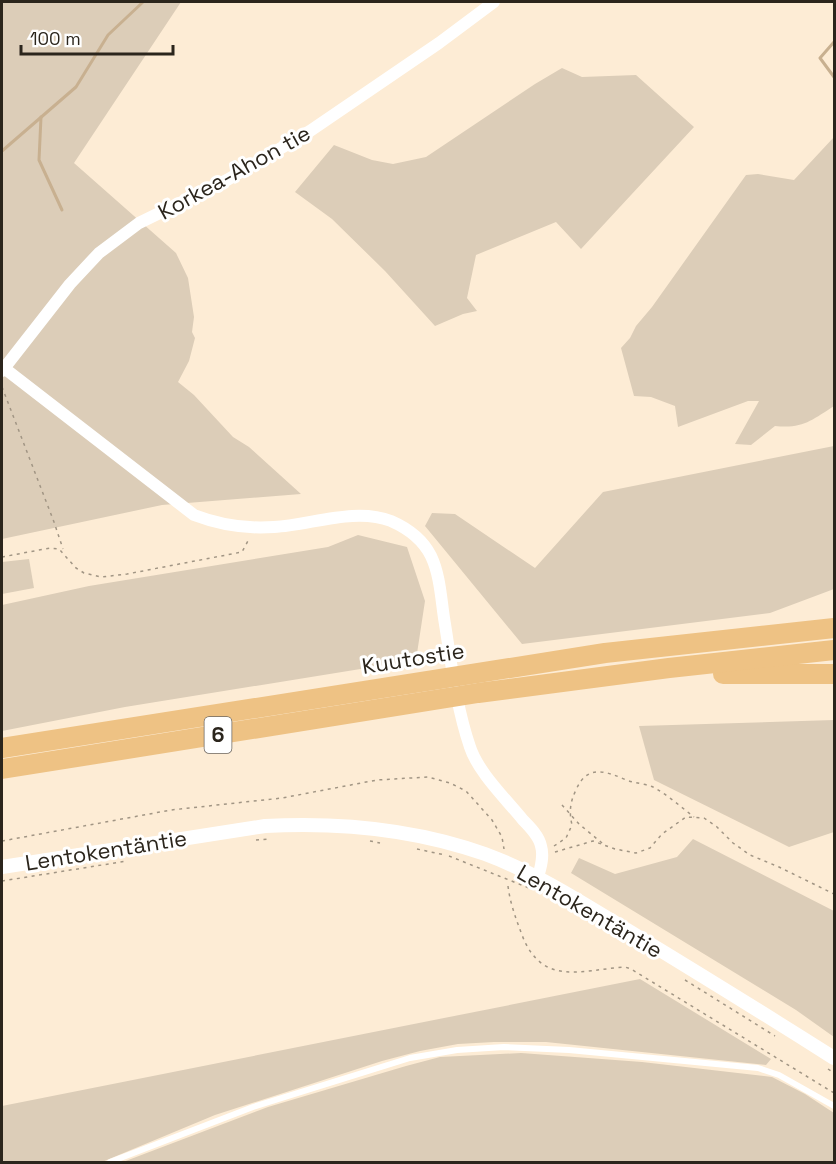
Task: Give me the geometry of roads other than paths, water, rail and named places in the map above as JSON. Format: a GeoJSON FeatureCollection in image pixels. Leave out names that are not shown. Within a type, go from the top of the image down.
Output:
{"type":"FeatureCollection","features":[{"type":"Feature","properties":{"kind":"highway","name":"Kuutostie"},"geometry":{"type":"LineString","coordinates":[[2,747],[605,653],[834,628]]}},
{"type":"Feature","properties":{"kind":"highway","name":"Kuutostie"},"geometry":{"type":"LineString","coordinates":[[2,769],[434,699],[657,669],[834,650]]}},
{"type":"Feature","properties":{"kind":"highway"},"geometry":{"type":"LineString","coordinates":[[478,693],[699,675],[834,674]]}},
{"type":"Feature","properties":{"kind":"street","name":"Korkea-Ahon tie"},"geometry":{"type":"LineString","coordinates":[[3,370],[70,284],[99,253],[139,223],[227,180],[310,131],[439,44],[494,2]]}},
{"type":"Feature","properties":{"kind":"street"},"geometry":{"type":"LineString","coordinates":[[3,370],[194,515],[227,525],[250,528],[350,517],[375,517],[390,521],[414,535],[430,554],[438,577],[460,712],[470,750],[541,845],[542,862],[534,883]]}},
{"type":"Feature","properties":{"kind":"street","name":"Lentokentäntie"},"geometry":{"type":"LineString","coordinates":[[2,867],[227,831],[305,824],[378,829],[417,836],[486,855],[829,1062]]}},
{"type":"Feature","properties":{"kind":"lane"},"geometry":{"type":"LineString","coordinates":[[359,691],[362,711]]}},
{"type":"Feature","properties":{"kind":"lane"},"geometry":{"type":"LineString","coordinates":[[110,1162],[253,1107],[410,1058],[457,1050],[504,1047],[569,1050],[758,1068],[779,1075],[834,1106]]}},
{"type":"Feature","properties":{"kind":"waterway"},"geometry":{"type":"LineString","coordinates":[[2,151],[76,87],[108,35],[143,2]]}},
{"type":"Feature","properties":{"kind":"waterway"},"geometry":{"type":"LineString","coordinates":[[834,42],[820,58],[834,77]]}},
{"type":"Feature","properties":{"kind":"waterway"},"geometry":{"type":"LineString","coordinates":[[41,117],[39,160],[62,210]]}}]}
